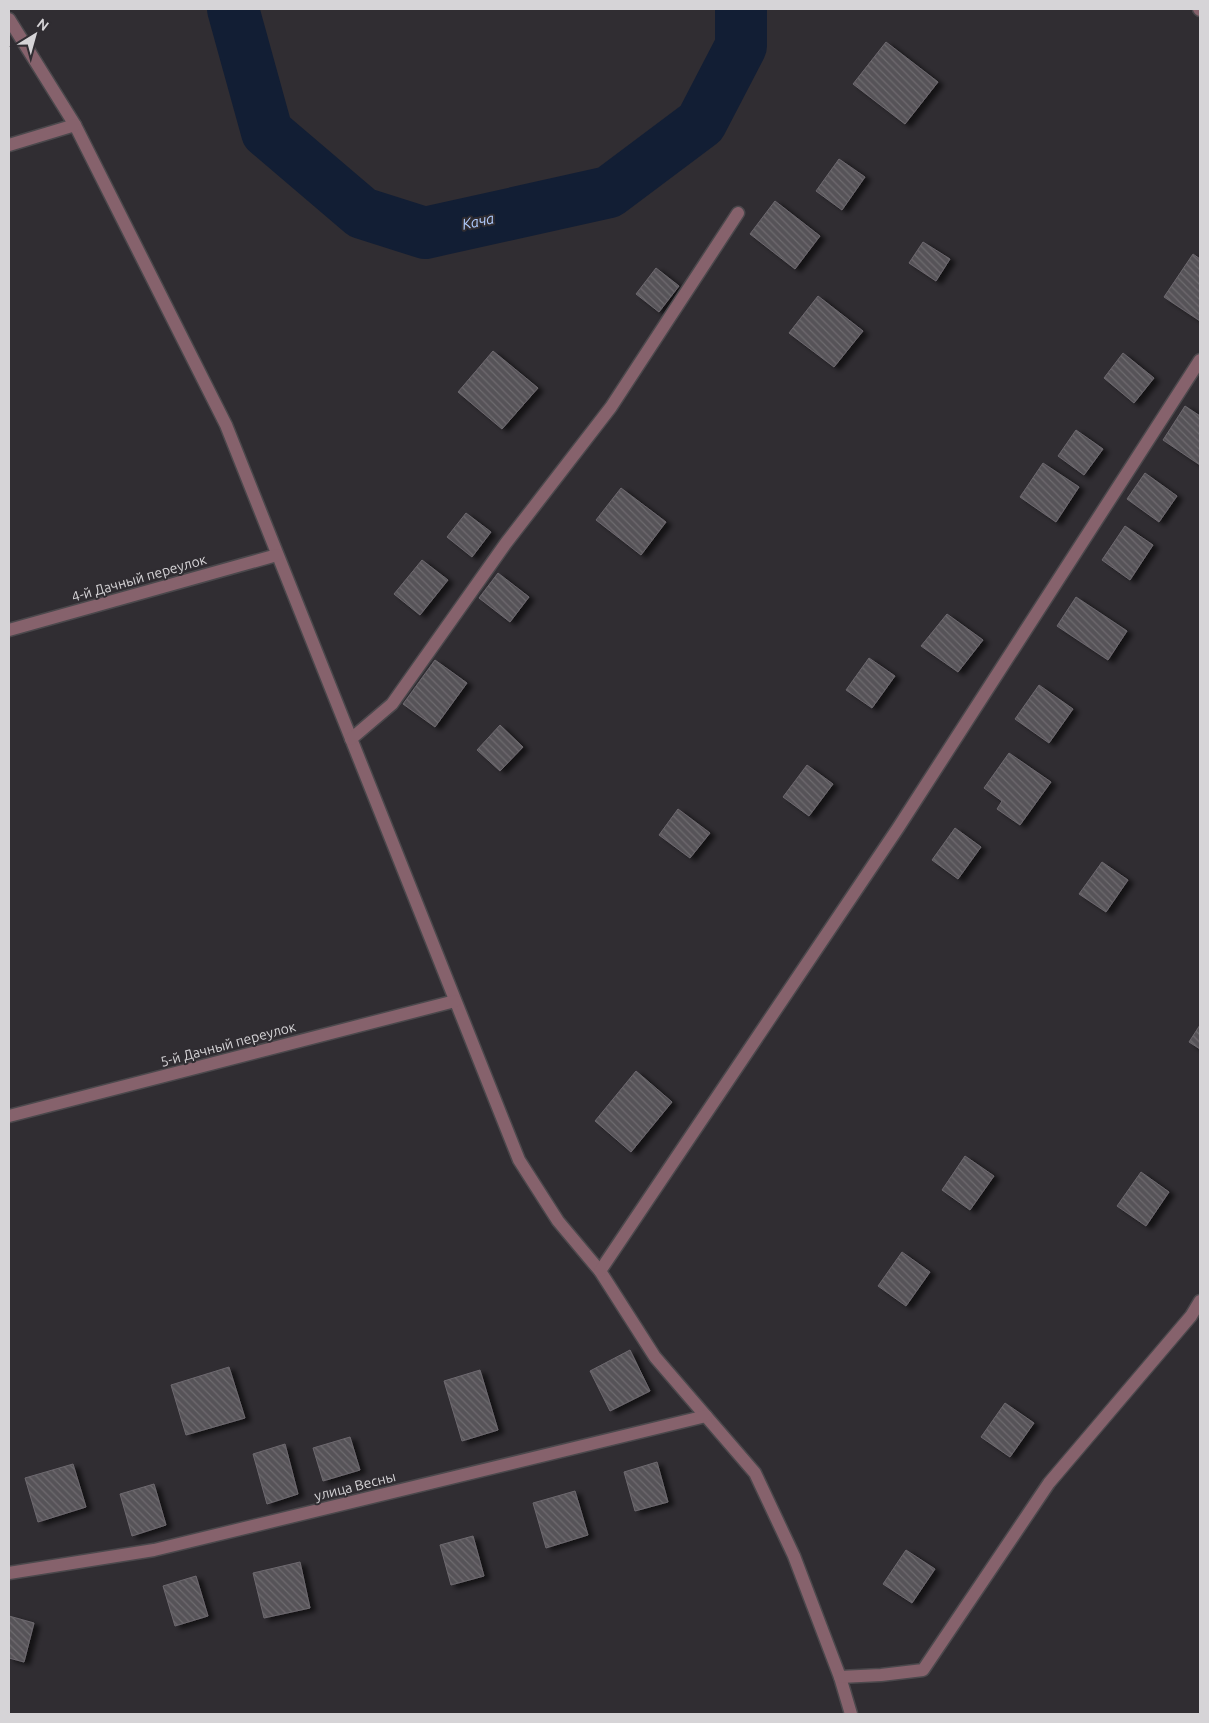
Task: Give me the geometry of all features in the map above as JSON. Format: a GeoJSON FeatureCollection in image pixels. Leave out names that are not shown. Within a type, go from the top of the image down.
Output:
{"type":"FeatureCollection","features":[{"type":"Feature","properties":{"kind":"street"},"geometry":{"type":"LineString","coordinates":[[9,18],[75,124],[226,425],[519,1160],[558,1221],[600,1271],[655,1357],[755,1472],[794,1556],[840,1677],[851,1714]]}},
{"type":"Feature","properties":{"kind":"street"},"geometry":{"type":"LineString","coordinates":[[9,145],[75,124]]}},
{"type":"Feature","properties":{"kind":"street"},"geometry":{"type":"LineString","coordinates":[[351,739],[392,704],[506,543],[611,407],[738,213]]}},
{"type":"Feature","properties":{"kind":"street"},"geometry":{"type":"LineString","coordinates":[[600,1271],[898,828],[1200,360]]}},
{"type":"Feature","properties":{"kind":"street","name":"4-й Дачный переулок"},"geometry":{"type":"LineString","coordinates":[[9,630],[277,555]]}},
{"type":"Feature","properties":{"kind":"street","name":"5-й Дачный переулок"},"geometry":{"type":"LineString","coordinates":[[9,1116],[455,1001]]}},
{"type":"Feature","properties":{"kind":"street"},"geometry":{"type":"LineString","coordinates":[[840,1677],[923,1670],[1049,1483],[1191,1316],[1200,1301]]}},
{"type":"Feature","properties":{"kind":"street","name":"улица Весны"},"geometry":{"type":"LineString","coordinates":[[9,1573],[154,1550],[706,1416]]}},
{"type":"Feature","properties":{"kind":"building"},"geometry":{"type":"Polygon","coordinates":[[[886,42],[938,82],[905,124],[853,84],[886,42]]]}},
{"type":"Feature","properties":{"kind":"building"},"geometry":{"type":"Polygon","coordinates":[[[839,159],[865,177],[842,210],[816,191],[839,159]]]}},
{"type":"Feature","properties":{"kind":"building"},"geometry":{"type":"Polygon","coordinates":[[[775,201],[820,236],[795,269],[750,234],[775,201]]]}},
{"type":"Feature","properties":{"kind":"building"},"geometry":{"type":"Polygon","coordinates":[[[923,242],[950,259],[936,281],[909,263],[923,242]]]}},
{"type":"Feature","properties":{"kind":"building"},"geometry":{"type":"Polygon","coordinates":[[[1193,254],[1200,259],[1200,321],[1164,297],[1193,254]]]}},
{"type":"Feature","properties":{"kind":"building"},"geometry":{"type":"Polygon","coordinates":[[[656,268],[679,286],[659,312],[636,294],[656,268]]]}},
{"type":"Feature","properties":{"kind":"building"},"geometry":{"type":"Polygon","coordinates":[[[818,296],[863,331],[834,367],[789,333],[818,296]]]}},
{"type":"Feature","properties":{"kind":"building"},"geometry":{"type":"Polygon","coordinates":[[[493,351],[538,388],[502,429],[458,392],[493,351]]]}},
{"type":"Feature","properties":{"kind":"building"},"geometry":{"type":"Polygon","coordinates":[[[1123,353],[1154,378],[1134,403],[1104,378],[1123,353]]]}},
{"type":"Feature","properties":{"kind":"building"},"geometry":{"type":"Polygon","coordinates":[[[1185,406],[1200,416],[1200,465],[1163,440],[1185,406]]]}},
{"type":"Feature","properties":{"kind":"building"},"geometry":{"type":"Polygon","coordinates":[[[1076,430],[1103,449],[1084,475],[1058,456],[1076,430]]]}},
{"type":"Feature","properties":{"kind":"building"},"geometry":{"type":"Polygon","coordinates":[[[1043,463],[1079,487],[1056,522],[1020,497],[1043,463]]]}},
{"type":"Feature","properties":{"kind":"building"},"geometry":{"type":"Polygon","coordinates":[[[1145,473],[1177,496],[1159,522],[1127,499],[1145,473]]]}},
{"type":"Feature","properties":{"kind":"building"},"geometry":{"type":"Polygon","coordinates":[[[621,488],[666,522],[641,555],[596,520],[621,488]]]}},
{"type":"Feature","properties":{"kind":"building"},"geometry":{"type":"Polygon","coordinates":[[[466,513],[491,532],[472,557],[447,537],[466,513]]]}},
{"type":"Feature","properties":{"kind":"building"},"geometry":{"type":"Polygon","coordinates":[[[1125,526],[1153,545],[1130,580],[1102,560],[1125,526]]]}},
{"type":"Feature","properties":{"kind":"building"},"geometry":{"type":"Polygon","coordinates":[[[422,560],[448,580],[420,615],[394,594],[422,560]]]}},
{"type":"Feature","properties":{"kind":"building"},"geometry":{"type":"Polygon","coordinates":[[[498,573],[529,597],[510,622],[479,598],[498,573]]]}},
{"type":"Feature","properties":{"kind":"building"},"geometry":{"type":"Polygon","coordinates":[[[1076,597],[1127,631],[1108,660],[1057,626],[1076,597]]]}},
{"type":"Feature","properties":{"kind":"building"},"geometry":{"type":"Polygon","coordinates":[[[947,614],[983,640],[958,672],[921,646],[947,614]]]}},
{"type":"Feature","properties":{"kind":"building"},"geometry":{"type":"Polygon","coordinates":[[[869,658],[895,676],[872,708],[846,690],[869,658]]]}},
{"type":"Feature","properties":{"kind":"building"},"geometry":{"type":"Polygon","coordinates":[[[435,660],[467,683],[435,727],[403,704],[435,660]]]}},
{"type":"Feature","properties":{"kind":"building"},"geometry":{"type":"Polygon","coordinates":[[[1039,685],[1073,709],[1049,743],[1015,719],[1039,685]]]}},
{"type":"Feature","properties":{"kind":"building"},"geometry":{"type":"Polygon","coordinates":[[[500,725],[523,747],[500,771],[477,750],[500,725]]]}},
{"type":"Feature","properties":{"kind":"building"},"geometry":{"type":"Polygon","coordinates":[[[1009,753],[1051,782],[1020,825],[997,809],[1002,801],[984,788],[1009,753]]]}},
{"type":"Feature","properties":{"kind":"building"},"geometry":{"type":"Polygon","coordinates":[[[807,765],[833,784],[809,816],[783,797],[807,765]]]}},
{"type":"Feature","properties":{"kind":"building"},"geometry":{"type":"Polygon","coordinates":[[[678,809],[710,833],[690,858],[659,835],[678,809]]]}},
{"type":"Feature","properties":{"kind":"building"},"geometry":{"type":"Polygon","coordinates":[[[955,828],[981,847],[958,879],[932,860],[955,828]]]}},
{"type":"Feature","properties":{"kind":"building"},"geometry":{"type":"Polygon","coordinates":[[[1102,862],[1128,880],[1106,912],[1079,894],[1102,862]]]}},
{"type":"Feature","properties":{"kind":"building"},"geometry":{"type":"Polygon","coordinates":[[[1200,1025],[1200,1049],[1189,1042],[1200,1025]]]}},
{"type":"Feature","properties":{"kind":"building"},"geometry":{"type":"Polygon","coordinates":[[[636,1071],[672,1102],[631,1152],[595,1121],[636,1071]]]}},
{"type":"Feature","properties":{"kind":"building"},"geometry":{"type":"Polygon","coordinates":[[[965,1156],[994,1176],[970,1210],[942,1190],[965,1156]]]}},
{"type":"Feature","properties":{"kind":"building"},"geometry":{"type":"Polygon","coordinates":[[[1141,1172],[1169,1192],[1146,1226],[1117,1206],[1141,1172]]]}},
{"type":"Feature","properties":{"kind":"building"},"geometry":{"type":"Polygon","coordinates":[[[902,1252],[930,1272],[906,1306],[878,1286],[902,1252]]]}},
{"type":"Feature","properties":{"kind":"building"},"geometry":{"type":"Polygon","coordinates":[[[630,1350],[650,1391],[610,1411],[590,1371],[630,1350]]]}},
{"type":"Feature","properties":{"kind":"building"},"geometry":{"type":"Polygon","coordinates":[[[229,1367],[245,1418],[186,1435],[171,1385],[229,1367]]]}},
{"type":"Feature","properties":{"kind":"building"},"geometry":{"type":"Polygon","coordinates":[[[480,1370],[498,1430],[462,1441],[444,1381],[480,1370]]]}},
{"type":"Feature","properties":{"kind":"building"},"geometry":{"type":"Polygon","coordinates":[[[1005,1403],[1034,1423],[1010,1457],[981,1437],[1005,1403]]]}},
{"type":"Feature","properties":{"kind":"building"},"geometry":{"type":"Polygon","coordinates":[[[350,1437],[360,1470],[323,1481],[313,1448],[350,1437]]]}},
{"type":"Feature","properties":{"kind":"building"},"geometry":{"type":"Polygon","coordinates":[[[285,1444],[298,1494],[267,1504],[253,1454],[285,1444]]]}},
{"type":"Feature","properties":{"kind":"building"},"geometry":{"type":"Polygon","coordinates":[[[657,1462],[668,1502],[635,1511],[624,1472],[657,1462]]]}},
{"type":"Feature","properties":{"kind":"building"},"geometry":{"type":"Polygon","coordinates":[[[73,1464],[86,1507],[38,1522],[25,1478],[73,1464]]]}},
{"type":"Feature","properties":{"kind":"building"},"geometry":{"type":"Polygon","coordinates":[[[154,1484],[166,1525],[132,1536],[120,1494],[154,1484]]]}},
{"type":"Feature","properties":{"kind":"building"},"geometry":{"type":"Polygon","coordinates":[[[575,1491],[588,1535],[546,1548],[533,1503],[575,1491]]]}},
{"type":"Feature","properties":{"kind":"building"},"geometry":{"type":"Polygon","coordinates":[[[473,1536],[484,1576],[451,1585],[440,1545],[473,1536]]]}},
{"type":"Feature","properties":{"kind":"building"},"geometry":{"type":"Polygon","coordinates":[[[906,1550],[935,1569],[912,1603],[883,1584],[906,1550]]]}},
{"type":"Feature","properties":{"kind":"building"},"geometry":{"type":"Polygon","coordinates":[[[300,1562],[310,1608],[264,1618],[253,1573],[300,1562]]]}},
{"type":"Feature","properties":{"kind":"building"},"geometry":{"type":"Polygon","coordinates":[[[196,1576],[208,1616],[175,1626],[163,1586],[196,1576]]]}},
{"type":"Feature","properties":{"kind":"building"},"geometry":{"type":"Polygon","coordinates":[[[9,1616],[34,1623],[24,1662],[9,1658],[9,1616]]]}},
{"type":"Feature","properties":{"kind":"waterway","name":"Кача"},"geometry":{"type":"LineString","coordinates":[[233,9],[267,132],[362,213],[425,233],[609,192],[701,123],[741,46],[741,9]]}}]}
